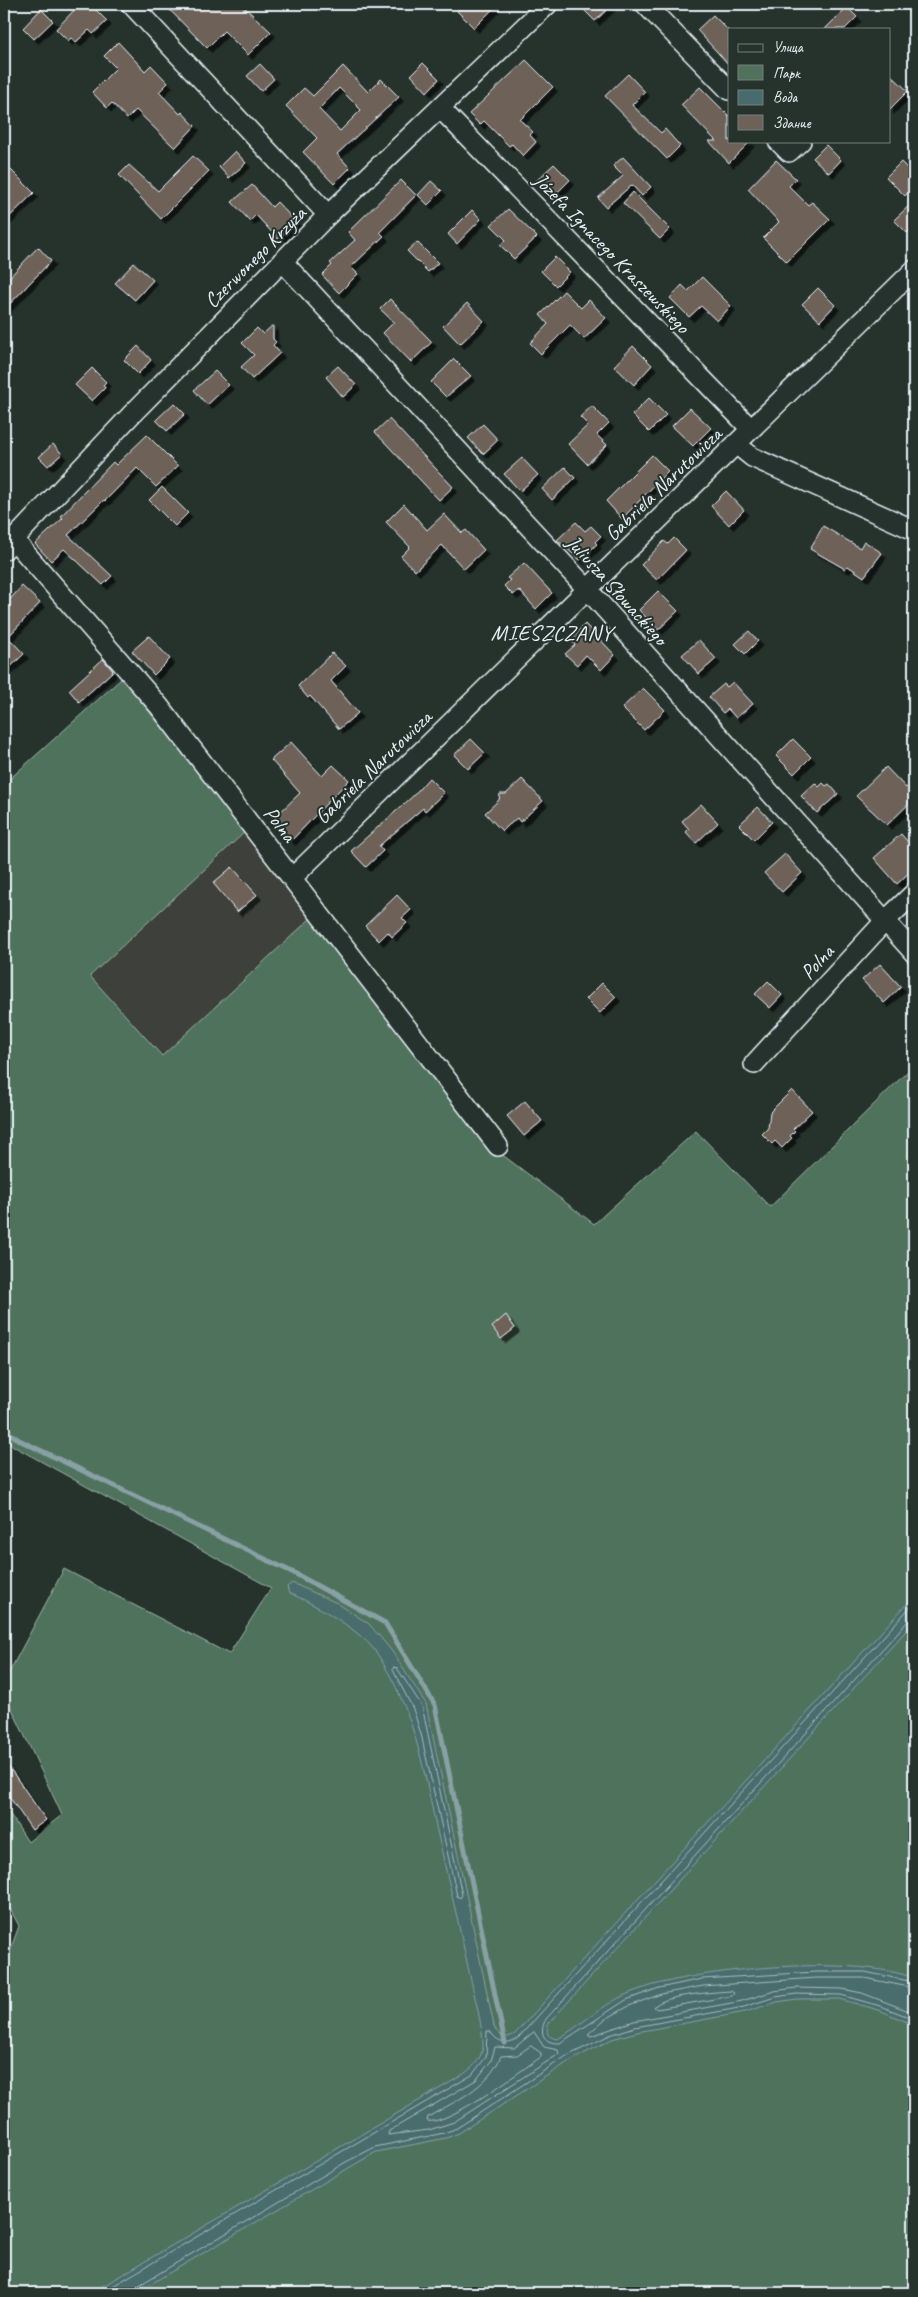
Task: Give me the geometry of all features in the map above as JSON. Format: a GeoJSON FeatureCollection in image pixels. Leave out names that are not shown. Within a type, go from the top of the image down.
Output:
{"type":"FeatureCollection","features":[{"type":"Feature","properties":{"kind":"street"},"geometry":{"type":"LineString","coordinates":[[131,4],[328,215]]}},
{"type":"Feature","properties":{"kind":"street","name":"Czerwonego Krzyża"},"geometry":{"type":"LineString","coordinates":[[9,545],[131,416],[328,215],[548,4]]}},
{"type":"Feature","properties":{"kind":"street"},"geometry":{"type":"LineString","coordinates":[[645,4],[728,89]]}},
{"type":"Feature","properties":{"kind":"street","name":"Józefa Ignacego Kraszewskiego"},"geometry":{"type":"LineString","coordinates":[[440,108],[751,429]]}},
{"type":"Feature","properties":{"kind":"street"},"geometry":{"type":"LineString","coordinates":[[779,142],[789,152],[800,142]]}},
{"type":"Feature","properties":{"kind":"street","name":"Juliusza Słowackiego"},"geometry":{"type":"LineString","coordinates":[[282,262],[588,590],[884,922],[914,953]]}},
{"type":"Feature","properties":{"kind":"street","name":"Gabriela Narutowicza"},"geometry":{"type":"LineString","coordinates":[[292,877],[914,270]]}},
{"type":"Feature","properties":{"kind":"street"},"geometry":{"type":"LineString","coordinates":[[736,444],[752,458],[914,530]]}},
{"type":"Feature","properties":{"kind":"street","name":"Polna"},"geometry":{"type":"LineString","coordinates":[[9,545],[159,706],[498,1146]]}},
{"type":"Feature","properties":{"kind":"street","name":"Polna"},"geometry":{"type":"LineString","coordinates":[[754,1064],[884,922],[914,893]]}},
{"type":"Feature","properties":{"kind":"shaded area"},"geometry":{"type":"Polygon","coordinates":[[[246,831],[311,918],[162,1056],[90,976],[246,831]]]}},
{"type":"Feature","properties":{"kind":"green space"},"geometry":{"type":"Polygon","coordinates":[[[122,678],[246,831],[90,976],[162,1056],[311,918],[496,1150],[594,1224],[696,1131],[770,1207],[914,1065],[914,2293],[4,2293],[4,1967],[19,1926],[4,1897],[4,1805],[28,1842],[62,1815],[4,1692],[4,1682],[64,1569],[229,1654],[271,1588],[4,1441],[4,784],[122,678]]]}},
{"type":"Feature","properties":{"kind":"water"},"geometry":{"type":"Polygon","coordinates":[[[292,1583],[337,1603],[369,1624],[391,1650],[426,1704],[494,2026],[500,2035],[505,2037],[515,2034],[914,1596],[914,1622],[549,2023],[547,2032],[549,2036],[558,2039],[616,1999],[652,1986],[727,1971],[811,1966],[851,1967],[886,1971],[914,1978],[914,2025],[879,2010],[839,1999],[797,1999],[777,2002],[745,2012],[637,2032],[612,2039],[568,2062],[459,2133],[446,2138],[376,2152],[135,2293],[91,2293],[461,2076],[475,2064],[482,2052],[483,2039],[479,2018],[426,1780],[415,1738],[400,1696],[378,1655],[371,1646],[338,1619],[289,1593],[287,1587],[292,1583]]]}},
{"type":"Feature","properties":{"kind":"building"},"geometry":{"type":"Polygon","coordinates":[[[80,4],[90,4],[107,21],[93,34],[89,30],[76,42],[71,38],[68,41],[56,29],[80,4]]]}},
{"type":"Feature","properties":{"kind":"building"},"geometry":{"type":"Polygon","coordinates":[[[164,4],[241,4],[271,32],[248,55],[224,31],[207,48],[164,4]]]}},
{"type":"Feature","properties":{"kind":"building"},"geometry":{"type":"Polygon","coordinates":[[[465,4],[498,4],[474,28],[457,11],[465,4]]]}},
{"type":"Feature","properties":{"kind":"building"},"geometry":{"type":"Polygon","coordinates":[[[578,4],[613,4],[595,21],[578,4]]]}},
{"type":"Feature","properties":{"kind":"building"},"geometry":{"type":"Polygon","coordinates":[[[847,7],[857,17],[846,28],[826,28],[847,7]]]}},
{"type":"Feature","properties":{"kind":"building"},"geometry":{"type":"Polygon","coordinates":[[[41,9],[53,21],[34,39],[23,28],[41,9]]]}},
{"type":"Feature","properties":{"kind":"building"},"geometry":{"type":"Polygon","coordinates":[[[713,15],[728,30],[728,64],[697,30],[713,15]]]}},
{"type":"Feature","properties":{"kind":"building"},"geometry":{"type":"Polygon","coordinates":[[[118,42],[145,71],[151,65],[168,83],[159,92],[180,114],[182,112],[195,126],[175,148],[136,110],[127,119],[112,103],[107,108],[92,92],[116,68],[104,56],[118,42]]]}},
{"type":"Feature","properties":{"kind":"building"},"geometry":{"type":"Polygon","coordinates":[[[526,60],[553,87],[520,120],[533,132],[530,135],[536,142],[523,156],[512,144],[509,146],[484,121],[480,125],[469,114],[526,60]]]}},
{"type":"Feature","properties":{"kind":"building"},"geometry":{"type":"Polygon","coordinates":[[[423,63],[439,79],[427,92],[411,75],[423,63]]]}},
{"type":"Feature","properties":{"kind":"building"},"geometry":{"type":"Polygon","coordinates":[[[260,64],[274,79],[261,91],[247,76],[260,64]]]}},
{"type":"Feature","properties":{"kind":"building"},"geometry":{"type":"Polygon","coordinates":[[[343,66],[368,92],[381,79],[399,97],[337,154],[350,168],[334,184],[303,152],[317,138],[286,106],[304,88],[313,96],[343,66]],[[339,88],[319,109],[340,131],[361,110],[339,88]]]}},
{"type":"Feature","properties":{"kind":"building"},"geometry":{"type":"Polygon","coordinates":[[[628,74],[645,92],[632,105],[661,133],[665,129],[680,146],[667,159],[605,96],[628,74]]]}},
{"type":"Feature","properties":{"kind":"building"},"geometry":{"type":"Polygon","coordinates":[[[890,74],[908,91],[890,109],[890,74]]]}},
{"type":"Feature","properties":{"kind":"building"},"geometry":{"type":"Polygon","coordinates":[[[700,87],[728,115],[728,142],[750,142],[729,163],[709,141],[716,141],[681,105],[700,87]]]}},
{"type":"Feature","properties":{"kind":"building"},"geometry":{"type":"Polygon","coordinates":[[[826,145],[841,160],[829,173],[813,158],[826,145]]]}},
{"type":"Feature","properties":{"kind":"building"},"geometry":{"type":"Polygon","coordinates":[[[235,151],[246,163],[229,178],[219,167],[235,151]]]}},
{"type":"Feature","properties":{"kind":"building"},"geometry":{"type":"Polygon","coordinates":[[[193,156],[209,171],[161,219],[119,175],[129,165],[158,191],[193,156]]]}},
{"type":"Feature","properties":{"kind":"building"},"geometry":{"type":"Polygon","coordinates":[[[623,157],[651,187],[642,196],[632,185],[606,207],[598,198],[623,176],[613,166],[623,157]]]}},
{"type":"Feature","properties":{"kind":"building"},"geometry":{"type":"Polygon","coordinates":[[[776,160],[796,179],[789,186],[808,205],[812,202],[830,219],[787,262],[763,238],[779,222],[748,189],[776,160]]]}},
{"type":"Feature","properties":{"kind":"building"},"geometry":{"type":"Polygon","coordinates":[[[901,162],[914,175],[914,187],[905,196],[886,177],[901,162]]]}},
{"type":"Feature","properties":{"kind":"building"},"geometry":{"type":"Polygon","coordinates":[[[4,163],[34,193],[4,222],[4,163]]]}},
{"type":"Feature","properties":{"kind":"building"},"geometry":{"type":"Polygon","coordinates":[[[554,164],[570,180],[552,198],[536,181],[554,164]]]}},
{"type":"Feature","properties":{"kind":"building"},"geometry":{"type":"Polygon","coordinates":[[[401,180],[416,195],[380,232],[384,236],[351,267],[358,274],[339,293],[322,275],[332,265],[330,263],[355,240],[348,232],[401,180]]]}},
{"type":"Feature","properties":{"kind":"building"},"geometry":{"type":"Polygon","coordinates":[[[431,181],[442,191],[428,205],[418,195],[431,181]]]}},
{"type":"Feature","properties":{"kind":"building"},"geometry":{"type":"Polygon","coordinates":[[[252,185],[272,207],[277,202],[296,222],[278,239],[256,215],[250,221],[232,202],[252,185]]]}},
{"type":"Feature","properties":{"kind":"building"},"geometry":{"type":"Polygon","coordinates":[[[633,192],[670,229],[660,239],[623,203],[633,192]]]}},
{"type":"Feature","properties":{"kind":"building"},"geometry":{"type":"Polygon","coordinates":[[[914,201],[914,227],[907,233],[894,220],[914,201]]]}},
{"type":"Feature","properties":{"kind":"building"},"geometry":{"type":"Polygon","coordinates":[[[508,209],[537,237],[514,259],[500,245],[506,240],[491,225],[508,209]]]}},
{"type":"Feature","properties":{"kind":"building"},"geometry":{"type":"Polygon","coordinates":[[[472,210],[481,219],[457,244],[448,234],[472,210]]]}},
{"type":"Feature","properties":{"kind":"building"},"geometry":{"type":"Polygon","coordinates":[[[417,242],[438,263],[428,272],[407,251],[417,242]]]}},
{"type":"Feature","properties":{"kind":"building"},"geometry":{"type":"Polygon","coordinates":[[[38,247],[51,261],[4,310],[4,283],[38,247]]]}},
{"type":"Feature","properties":{"kind":"building"},"geometry":{"type":"Polygon","coordinates":[[[555,257],[570,272],[556,286],[541,271],[555,257]]]}},
{"type":"Feature","properties":{"kind":"building"},"geometry":{"type":"Polygon","coordinates":[[[134,263],[153,280],[135,300],[115,283],[134,263]]]}},
{"type":"Feature","properties":{"kind":"building"},"geometry":{"type":"Polygon","coordinates":[[[702,277],[731,306],[717,321],[701,306],[689,317],[670,298],[682,285],[688,291],[702,277]]]}},
{"type":"Feature","properties":{"kind":"building"},"geometry":{"type":"Polygon","coordinates":[[[818,288],[835,305],[820,321],[802,304],[818,288]]]}},
{"type":"Feature","properties":{"kind":"building"},"geometry":{"type":"Polygon","coordinates":[[[564,291],[581,308],[589,300],[606,318],[584,339],[570,325],[541,354],[530,343],[548,324],[540,315],[564,291]]]}},
{"type":"Feature","properties":{"kind":"building"},"geometry":{"type":"Polygon","coordinates":[[[390,299],[432,342],[411,362],[383,333],[394,322],[380,309],[390,299]]]}},
{"type":"Feature","properties":{"kind":"building"},"geometry":{"type":"Polygon","coordinates":[[[467,303],[484,321],[460,344],[443,326],[467,303]]]}},
{"type":"Feature","properties":{"kind":"building"},"geometry":{"type":"Polygon","coordinates":[[[273,325],[273,339],[276,342],[273,345],[280,353],[252,379],[241,367],[254,355],[242,343],[257,328],[263,334],[273,325]]]}},
{"type":"Feature","properties":{"kind":"building"},"geometry":{"type":"Polygon","coordinates":[[[138,346],[151,360],[138,374],[124,360],[138,346]]]}},
{"type":"Feature","properties":{"kind":"building"},"geometry":{"type":"Polygon","coordinates":[[[633,346],[652,365],[634,385],[614,366],[633,346]]]}},
{"type":"Feature","properties":{"kind":"building"},"geometry":{"type":"Polygon","coordinates":[[[454,359],[471,376],[446,397],[431,382],[454,359]]]}},
{"type":"Feature","properties":{"kind":"building"},"geometry":{"type":"Polygon","coordinates":[[[338,366],[356,385],[343,397],[326,377],[338,366]]]}},
{"type":"Feature","properties":{"kind":"building"},"geometry":{"type":"Polygon","coordinates":[[[92,368],[106,382],[103,385],[105,388],[92,401],[75,385],[92,368]]]}},
{"type":"Feature","properties":{"kind":"building"},"geometry":{"type":"Polygon","coordinates":[[[215,371],[229,385],[207,405],[194,390],[215,371]]]}},
{"type":"Feature","properties":{"kind":"building"},"geometry":{"type":"Polygon","coordinates":[[[649,398],[666,415],[649,432],[632,415],[649,398]]]}},
{"type":"Feature","properties":{"kind":"building"},"geometry":{"type":"Polygon","coordinates":[[[174,403],[185,414],[167,431],[156,420],[174,403]]]}},
{"type":"Feature","properties":{"kind":"building"},"geometry":{"type":"Polygon","coordinates":[[[592,406],[609,423],[597,435],[607,445],[587,464],[568,444],[588,425],[580,417],[592,406]]]}},
{"type":"Feature","properties":{"kind":"building"},"geometry":{"type":"Polygon","coordinates":[[[690,408],[711,428],[693,446],[672,426],[690,408]]]}},
{"type":"Feature","properties":{"kind":"building"},"geometry":{"type":"Polygon","coordinates":[[[389,419],[453,487],[439,500],[375,432],[389,419]]]}},
{"type":"Feature","properties":{"kind":"building"},"geometry":{"type":"Polygon","coordinates":[[[483,424],[498,440],[483,454],[468,438],[483,424]]]}},
{"type":"Feature","properties":{"kind":"building"},"geometry":{"type":"Polygon","coordinates":[[[147,435],[178,466],[156,487],[137,468],[68,535],[112,576],[103,585],[64,549],[51,561],[35,544],[63,518],[61,516],[113,462],[116,465],[147,435]]]}},
{"type":"Feature","properties":{"kind":"building"},"geometry":{"type":"Polygon","coordinates":[[[53,444],[62,454],[48,466],[39,457],[53,444]]]}},
{"type":"Feature","properties":{"kind":"building"},"geometry":{"type":"Polygon","coordinates":[[[652,455],[668,471],[622,519],[606,501],[652,455]]]}},
{"type":"Feature","properties":{"kind":"building"},"geometry":{"type":"Polygon","coordinates":[[[522,458],[538,475],[520,491],[504,474],[522,458]]]}},
{"type":"Feature","properties":{"kind":"building"},"geometry":{"type":"Polygon","coordinates":[[[565,467],[575,478],[552,500],[542,489],[565,467]]]}},
{"type":"Feature","properties":{"kind":"building"},"geometry":{"type":"Polygon","coordinates":[[[162,487],[188,513],[175,526],[149,500],[162,487]]]}},
{"type":"Feature","properties":{"kind":"building"},"geometry":{"type":"Polygon","coordinates":[[[726,491],[744,510],[729,525],[711,506],[726,491]]]}},
{"type":"Feature","properties":{"kind":"building"},"geometry":{"type":"Polygon","coordinates":[[[404,504],[427,530],[444,514],[462,533],[466,530],[484,550],[464,569],[442,545],[415,571],[401,556],[410,547],[386,522],[404,504]]]}},
{"type":"Feature","properties":{"kind":"building"},"geometry":{"type":"Polygon","coordinates":[[[576,522],[585,531],[591,526],[601,536],[595,542],[597,544],[580,560],[557,540],[576,522]]]}},
{"type":"Feature","properties":{"kind":"building"},"geometry":{"type":"Polygon","coordinates":[[[823,526],[860,548],[864,541],[882,553],[864,577],[848,566],[845,569],[810,549],[823,526]]]}},
{"type":"Feature","properties":{"kind":"building"},"geometry":{"type":"Polygon","coordinates":[[[674,538],[686,550],[657,580],[641,565],[664,541],[668,544],[674,538]]]}},
{"type":"Feature","properties":{"kind":"building"},"geometry":{"type":"Polygon","coordinates":[[[524,563],[552,593],[536,609],[519,590],[513,595],[504,586],[510,580],[507,578],[524,563]]]}},
{"type":"Feature","properties":{"kind":"building"},"geometry":{"type":"Polygon","coordinates":[[[22,586],[40,603],[8,637],[24,654],[4,673],[4,606],[22,586]]]}},
{"type":"Feature","properties":{"kind":"building"},"geometry":{"type":"Polygon","coordinates":[[[658,591],[678,611],[658,630],[639,610],[658,591]]]}},
{"type":"Feature","properties":{"kind":"building"},"geometry":{"type":"Polygon","coordinates":[[[585,624],[615,655],[601,670],[586,655],[577,665],[565,654],[575,645],[570,640],[585,624]]]}},
{"type":"Feature","properties":{"kind":"building"},"geometry":{"type":"Polygon","coordinates":[[[749,631],[758,641],[745,654],[735,644],[749,631]]]}},
{"type":"Feature","properties":{"kind":"building"},"geometry":{"type":"Polygon","coordinates":[[[149,636],[170,659],[154,675],[132,651],[149,636]]]}},
{"type":"Feature","properties":{"kind":"building"},"geometry":{"type":"Polygon","coordinates":[[[699,640],[716,659],[699,674],[682,655],[699,640]]]}},
{"type":"Feature","properties":{"kind":"building"},"geometry":{"type":"Polygon","coordinates":[[[332,653],[346,666],[331,681],[358,713],[339,729],[310,696],[308,698],[298,686],[332,653]]]}},
{"type":"Feature","properties":{"kind":"building"},"geometry":{"type":"Polygon","coordinates":[[[103,659],[113,671],[79,702],[69,690],[103,659]]]}},
{"type":"Feature","properties":{"kind":"building"},"geometry":{"type":"Polygon","coordinates":[[[733,682],[753,704],[736,718],[728,709],[723,713],[709,697],[724,684],[727,687],[733,682]]]}},
{"type":"Feature","properties":{"kind":"building"},"geometry":{"type":"Polygon","coordinates":[[[643,688],[665,710],[644,730],[622,708],[643,688]]]}},
{"type":"Feature","properties":{"kind":"building"},"geometry":{"type":"Polygon","coordinates":[[[471,739],[485,753],[468,769],[454,755],[471,739]]]}},
{"type":"Feature","properties":{"kind":"building"},"geometry":{"type":"Polygon","coordinates":[[[793,739],[811,757],[794,774],[776,756],[793,739]]]}},
{"type":"Feature","properties":{"kind":"building"},"geometry":{"type":"Polygon","coordinates":[[[291,742],[322,776],[333,765],[349,780],[291,841],[271,821],[300,793],[271,760],[291,742]]]}},
{"type":"Feature","properties":{"kind":"building"},"geometry":{"type":"Polygon","coordinates":[[[886,767],[906,788],[914,781],[914,799],[887,825],[856,796],[886,767]]]}},
{"type":"Feature","properties":{"kind":"building"},"geometry":{"type":"Polygon","coordinates":[[[429,778],[444,793],[425,811],[423,808],[379,846],[383,851],[366,867],[351,851],[412,797],[429,778]]]}},
{"type":"Feature","properties":{"kind":"building"},"geometry":{"type":"Polygon","coordinates":[[[522,779],[543,801],[520,822],[517,818],[502,831],[485,813],[499,800],[500,794],[506,794],[522,779]]]}},
{"type":"Feature","properties":{"kind":"building"},"geometry":{"type":"Polygon","coordinates":[[[815,783],[819,787],[823,783],[826,786],[829,784],[838,794],[817,813],[801,796],[815,783]]]}},
{"type":"Feature","properties":{"kind":"building"},"geometry":{"type":"Polygon","coordinates":[[[701,804],[718,823],[696,843],[686,832],[689,829],[682,821],[701,804]]]}},
{"type":"Feature","properties":{"kind":"building"},"geometry":{"type":"Polygon","coordinates":[[[758,807],[772,822],[754,840],[739,825],[758,807]]]}},
{"type":"Feature","properties":{"kind":"building"},"geometry":{"type":"Polygon","coordinates":[[[901,834],[914,849],[914,868],[897,884],[874,858],[901,834]]]}},
{"type":"Feature","properties":{"kind":"building"},"geometry":{"type":"Polygon","coordinates":[[[785,854],[802,873],[782,892],[764,873],[785,854]]]}},
{"type":"Feature","properties":{"kind":"building"},"geometry":{"type":"Polygon","coordinates":[[[232,867],[257,895],[237,912],[213,883],[232,867]]]}},
{"type":"Feature","properties":{"kind":"building"},"geometry":{"type":"Polygon","coordinates":[[[397,895],[411,910],[402,918],[407,923],[392,937],[388,932],[379,941],[365,926],[397,895]]]}},
{"type":"Feature","properties":{"kind":"building"},"geometry":{"type":"Polygon","coordinates":[[[880,964],[901,987],[884,1003],[862,980],[880,964]]]}},
{"type":"Feature","properties":{"kind":"building"},"geometry":{"type":"Polygon","coordinates":[[[768,981],[782,995],[770,1008],[755,994],[768,981]]]}},
{"type":"Feature","properties":{"kind":"building"},"geometry":{"type":"Polygon","coordinates":[[[602,983],[616,997],[600,1013],[586,999],[602,983]]]}},
{"type":"Feature","properties":{"kind":"building"},"geometry":{"type":"Polygon","coordinates":[[[792,1090],[812,1111],[793,1129],[795,1131],[790,1136],[792,1138],[782,1148],[775,1141],[772,1144],[762,1134],[768,1128],[770,1112],[792,1090]]]}},
{"type":"Feature","properties":{"kind":"building"},"geometry":{"type":"Polygon","coordinates":[[[525,1101],[542,1121],[524,1136],[507,1116],[525,1101]]]}},
{"type":"Feature","properties":{"kind":"building"},"geometry":{"type":"Polygon","coordinates":[[[506,1315],[515,1328],[501,1339],[492,1327],[506,1315]]]}},
{"type":"Feature","properties":{"kind":"building"},"geometry":{"type":"Polygon","coordinates":[[[4,1760],[46,1820],[32,1830],[4,1789],[4,1760]]]}},
{"type":"Feature","properties":{"kind":"waterway"},"geometry":{"type":"LineString","coordinates":[[4,1429],[19,1440],[294,1573],[385,1623],[435,1705],[505,2043]]}},
{"type":"Feature","properties":{"kind":"district","name":"MIESZCZANY"},"geometry":{"type":"Point","coordinates":[552,632]}}]}
